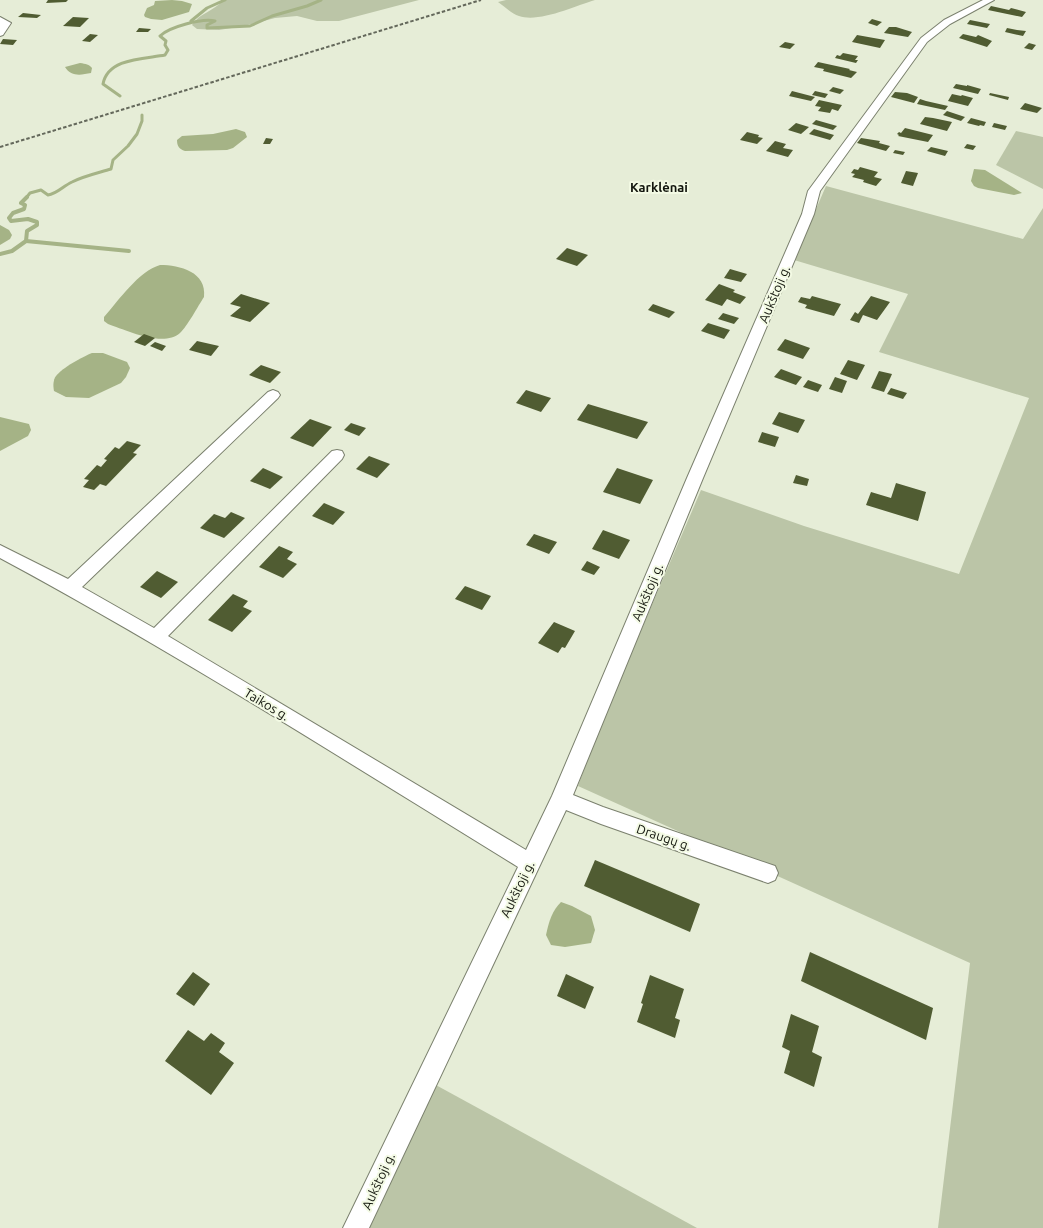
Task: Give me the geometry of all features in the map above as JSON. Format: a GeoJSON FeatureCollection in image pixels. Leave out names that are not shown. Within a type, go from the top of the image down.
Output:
{"type":"FeatureCollection","features":[{"type":"Feature","properties":{"kind":"street","name":"Aukštoji g."},"geometry":{"type":"LineString","coordinates":[[356,1228],[561,799],[695,478],[808,214],[814,191],[834,160],[924,40],[947,20],[990,0]]}},
{"type":"Feature","properties":{"kind":"street"},"geometry":{"type":"LineString","coordinates":[[0,20],[6,23],[0,33]]}},
{"type":"Feature","properties":{"kind":"street"},"geometry":{"type":"LineString","coordinates":[[70,588],[273,395]]}},
{"type":"Feature","properties":{"kind":"street"},"geometry":{"type":"LineString","coordinates":[[156,637],[337,455]]}},
{"type":"Feature","properties":{"kind":"street","name":"Taikos g."},"geometry":{"type":"LineString","coordinates":[[0,551],[70,588],[156,637],[530,863]]}},
{"type":"Feature","properties":{"kind":"street","name":"Draugų g."},"geometry":{"type":"LineString","coordinates":[[561,799],[601,815],[768,873]]}},
{"type":"Feature","properties":{"kind":"shaded area"},"geometry":{"type":"Polygon","coordinates":[[[172,0],[192,4],[189,12],[162,20],[145,17],[144,15],[147,8],[154,5],[155,1],[172,0]]]}},
{"type":"Feature","properties":{"kind":"shaded area"},"geometry":{"type":"Polygon","coordinates":[[[223,0],[419,0],[339,21],[317,21],[297,16],[275,18],[244,26],[219,30],[197,29],[192,25],[199,18],[220,4],[223,0]]]}},
{"type":"Feature","properties":{"kind":"shaded area"},"geometry":{"type":"Polygon","coordinates":[[[506,0],[595,0],[547,16],[527,18],[514,14],[498,2],[506,0]]]}},
{"type":"Feature","properties":{"kind":"shaded area"},"geometry":{"type":"Polygon","coordinates":[[[80,63],[87,64],[91,67],[91,73],[80,75],[73,74],[65,67],[80,63]]]}},
{"type":"Feature","properties":{"kind":"shaded area"},"geometry":{"type":"Polygon","coordinates":[[[236,129],[245,132],[247,137],[233,148],[227,150],[185,151],[177,144],[177,140],[182,136],[213,134],[236,129]]]}},
{"type":"Feature","properties":{"kind":"shaded area"},"geometry":{"type":"Polygon","coordinates":[[[1016,131],[1043,137],[1043,189],[996,165],[1016,131]]]}},
{"type":"Feature","properties":{"kind":"shaded area"},"geometry":{"type":"Polygon","coordinates":[[[974,169],[985,170],[1022,193],[1014,195],[974,186],[971,181],[974,169]]]}},
{"type":"Feature","properties":{"kind":"shaded area"},"geometry":{"type":"Polygon","coordinates":[[[826,186],[1023,239],[1043,208],[1043,1228],[938,1228],[970,963],[578,786],[598,731],[701,490],[804,526],[959,574],[1029,398],[879,352],[908,294],[794,260],[826,186]]]}},
{"type":"Feature","properties":{"kind":"shaded area"},"geometry":{"type":"Polygon","coordinates":[[[0,225],[9,230],[12,235],[10,239],[0,245],[0,225]]]}},
{"type":"Feature","properties":{"kind":"shaded area"},"geometry":{"type":"Polygon","coordinates":[[[160,265],[176,266],[191,272],[197,276],[204,288],[204,297],[180,333],[173,337],[164,339],[154,338],[134,333],[108,324],[104,321],[104,317],[144,273],[160,265]]]}},
{"type":"Feature","properties":{"kind":"shaded area"},"geometry":{"type":"Polygon","coordinates":[[[92,353],[103,353],[127,362],[130,368],[126,377],[121,383],[89,398],[66,397],[54,391],[54,379],[59,373],[72,363],[92,353]]]}},
{"type":"Feature","properties":{"kind":"shaded area"},"geometry":{"type":"Polygon","coordinates":[[[0,417],[29,424],[31,430],[28,436],[0,451],[0,417]]]}},
{"type":"Feature","properties":{"kind":"shaded area"},"geometry":{"type":"Polygon","coordinates":[[[561,902],[591,916],[595,930],[591,943],[565,947],[551,945],[546,935],[547,930],[553,913],[561,902]]]}},
{"type":"Feature","properties":{"kind":"shaded area"},"geometry":{"type":"Polygon","coordinates":[[[434,1084],[697,1228],[369,1228],[434,1084]]]}},
{"type":"Feature","properties":{"kind":"building"},"geometry":{"type":"Polygon","coordinates":[[[48,0],[68,0],[66,2],[46,3],[48,0]]]}},
{"type":"Feature","properties":{"kind":"building"},"geometry":{"type":"Polygon","coordinates":[[[991,6],[1009,10],[1011,8],[1026,12],[1022,17],[988,10],[991,6]]]}},
{"type":"Feature","properties":{"kind":"building"},"geometry":{"type":"Polygon","coordinates":[[[23,13],[41,15],[37,18],[18,17],[23,13]]]}},
{"type":"Feature","properties":{"kind":"building"},"geometry":{"type":"Polygon","coordinates":[[[73,17],[89,18],[80,27],[63,26],[73,17]]]}},
{"type":"Feature","properties":{"kind":"building"},"geometry":{"type":"Polygon","coordinates":[[[872,19],[882,22],[877,26],[868,23],[872,19]]]}},
{"type":"Feature","properties":{"kind":"building"},"geometry":{"type":"Polygon","coordinates":[[[970,20],[990,24],[987,28],[967,24],[970,20]]]}},
{"type":"Feature","properties":{"kind":"building"},"geometry":{"type":"Polygon","coordinates":[[[889,27],[896,27],[912,32],[908,37],[884,33],[889,27]]]}},
{"type":"Feature","properties":{"kind":"building"},"geometry":{"type":"Polygon","coordinates":[[[139,28],[151,29],[148,32],[136,32],[139,28]]]}},
{"type":"Feature","properties":{"kind":"building"},"geometry":{"type":"Polygon","coordinates":[[[1007,28],[1026,31],[1023,36],[1005,32],[1007,28]]]}},
{"type":"Feature","properties":{"kind":"building"},"geometry":{"type":"Polygon","coordinates":[[[90,34],[98,35],[90,42],[82,41],[90,34]]]}},
{"type":"Feature","properties":{"kind":"building"},"geometry":{"type":"Polygon","coordinates":[[[963,34],[976,37],[978,35],[992,41],[987,47],[959,38],[963,34]]]}},
{"type":"Feature","properties":{"kind":"building"},"geometry":{"type":"Polygon","coordinates":[[[857,35],[885,40],[880,48],[852,42],[857,35]]]}},
{"type":"Feature","properties":{"kind":"building"},"geometry":{"type":"Polygon","coordinates":[[[3,39],[17,40],[13,45],[0,44],[3,39]]]}},
{"type":"Feature","properties":{"kind":"building"},"geometry":{"type":"Polygon","coordinates":[[[785,42],[795,44],[790,49],[779,47],[785,42]]]}},
{"type":"Feature","properties":{"kind":"building"},"geometry":{"type":"Polygon","coordinates":[[[1029,43],[1036,45],[1032,50],[1024,48],[1029,43]]]}},
{"type":"Feature","properties":{"kind":"building"},"geometry":{"type":"Polygon","coordinates":[[[843,53],[858,56],[855,60],[858,60],[856,63],[835,58],[837,55],[840,56],[843,53]]]}},
{"type":"Feature","properties":{"kind":"building"},"geometry":{"type":"Polygon","coordinates":[[[818,62],[857,72],[851,78],[823,71],[824,69],[814,67],[818,62]]]}},
{"type":"Feature","properties":{"kind":"building"},"geometry":{"type":"Polygon","coordinates":[[[956,84],[981,89],[978,94],[953,88],[956,84]]]}},
{"type":"Feature","properties":{"kind":"building"},"geometry":{"type":"Polygon","coordinates":[[[833,87],[844,90],[840,94],[829,91],[833,87]]]}},
{"type":"Feature","properties":{"kind":"building"},"geometry":{"type":"Polygon","coordinates":[[[792,91],[815,97],[811,101],[789,96],[792,91]]]}},
{"type":"Feature","properties":{"kind":"building"},"geometry":{"type":"Polygon","coordinates":[[[815,91],[828,94],[825,98],[812,95],[815,91]]]}},
{"type":"Feature","properties":{"kind":"building"},"geometry":{"type":"Polygon","coordinates":[[[895,92],[907,93],[918,97],[914,103],[891,97],[895,92]]]}},
{"type":"Feature","properties":{"kind":"building"},"geometry":{"type":"Polygon","coordinates":[[[990,93],[1009,97],[1008,100],[989,95],[990,93]]]}},
{"type":"Feature","properties":{"kind":"building"},"geometry":{"type":"Polygon","coordinates":[[[952,94],[973,98],[968,106],[948,101],[952,94]]]}},
{"type":"Feature","properties":{"kind":"building"},"geometry":{"type":"Polygon","coordinates":[[[920,99],[948,106],[945,110],[917,104],[920,99]]]}},
{"type":"Feature","properties":{"kind":"building"},"geometry":{"type":"Polygon","coordinates":[[[819,100],[842,105],[838,111],[832,109],[830,113],[818,111],[821,107],[815,106],[819,100]]]}},
{"type":"Feature","properties":{"kind":"building"},"geometry":{"type":"Polygon","coordinates":[[[1025,103],[1042,108],[1037,113],[1020,109],[1025,103]]]}},
{"type":"Feature","properties":{"kind":"building"},"geometry":{"type":"Polygon","coordinates":[[[947,111],[965,117],[961,121],[943,115],[947,111]]]}},
{"type":"Feature","properties":{"kind":"building"},"geometry":{"type":"Polygon","coordinates":[[[925,117],[952,122],[947,131],[920,124],[925,117]]]}},
{"type":"Feature","properties":{"kind":"building"},"geometry":{"type":"Polygon","coordinates":[[[971,118],[986,122],[984,126],[967,123],[971,118]]]}},
{"type":"Feature","properties":{"kind":"building"},"geometry":{"type":"Polygon","coordinates":[[[816,120],[837,126],[833,130],[812,124],[816,120]]]}},
{"type":"Feature","properties":{"kind":"building"},"geometry":{"type":"Polygon","coordinates":[[[796,123],[809,127],[801,134],[788,130],[796,123]]]}},
{"type":"Feature","properties":{"kind":"building"},"geometry":{"type":"Polygon","coordinates":[[[994,123],[1007,126],[1005,130],[992,127],[994,123]]]}},
{"type":"Feature","properties":{"kind":"building"},"geometry":{"type":"Polygon","coordinates":[[[905,128],[933,135],[928,142],[898,136],[899,135],[897,134],[899,132],[901,133],[905,128]]]}},
{"type":"Feature","properties":{"kind":"building"},"geometry":{"type":"Polygon","coordinates":[[[814,129],[834,135],[830,140],[809,134],[814,129]]]}},
{"type":"Feature","properties":{"kind":"building"},"geometry":{"type":"Polygon","coordinates":[[[747,132],[759,135],[758,137],[763,138],[757,144],[740,140],[747,132]]]}},
{"type":"Feature","properties":{"kind":"building"},"geometry":{"type":"Polygon","coordinates":[[[266,138],[273,139],[270,144],[263,144],[266,138]]]}},
{"type":"Feature","properties":{"kind":"building"},"geometry":{"type":"Polygon","coordinates":[[[861,138],[880,141],[879,143],[890,146],[886,151],[857,143],[861,138]]]}},
{"type":"Feature","properties":{"kind":"building"},"geometry":{"type":"Polygon","coordinates":[[[775,141],[786,144],[783,148],[793,150],[788,157],[766,151],[775,141]]]}},
{"type":"Feature","properties":{"kind":"building"},"geometry":{"type":"Polygon","coordinates":[[[967,144],[976,146],[973,150],[964,148],[967,144]]]}},
{"type":"Feature","properties":{"kind":"building"},"geometry":{"type":"Polygon","coordinates":[[[931,147],[948,151],[945,156],[927,151],[931,147]]]}},
{"type":"Feature","properties":{"kind":"building"},"geometry":{"type":"Polygon","coordinates":[[[895,150],[905,152],[903,155],[893,153],[895,150]]]}},
{"type":"Feature","properties":{"kind":"building"},"geometry":{"type":"Polygon","coordinates":[[[860,167],[878,172],[874,177],[882,179],[876,186],[863,182],[864,180],[852,177],[855,174],[851,173],[854,169],[858,170],[860,167]]]}},
{"type":"Feature","properties":{"kind":"building"},"geometry":{"type":"Polygon","coordinates":[[[906,171],[918,173],[913,186],[901,183],[906,171]]]}},
{"type":"Feature","properties":{"kind":"building"},"geometry":{"type":"Polygon","coordinates":[[[567,248],[588,255],[577,266],[556,259],[567,248]]]}},
{"type":"Feature","properties":{"kind":"building"},"geometry":{"type":"Polygon","coordinates":[[[730,269],[747,274],[741,282],[724,278],[730,269]]]}},
{"type":"Feature","properties":{"kind":"building"},"geometry":{"type":"Polygon","coordinates":[[[719,284],[735,290],[733,292],[746,297],[740,304],[727,299],[722,306],[705,300],[719,284]]]}},
{"type":"Feature","properties":{"kind":"building"},"geometry":{"type":"Polygon","coordinates":[[[241,294],[270,303],[250,322],[230,316],[241,307],[230,304],[241,294]]]}},
{"type":"Feature","properties":{"kind":"building"},"geometry":{"type":"Polygon","coordinates":[[[812,296],[841,304],[834,316],[805,308],[807,305],[798,302],[801,297],[810,299],[812,296]]]}},
{"type":"Feature","properties":{"kind":"building"},"geometry":{"type":"Polygon","coordinates":[[[871,296],[890,302],[877,320],[863,315],[859,323],[850,320],[855,312],[858,314],[871,296]]]}},
{"type":"Feature","properties":{"kind":"building"},"geometry":{"type":"Polygon","coordinates":[[[653,304],[675,312],[669,318],[648,310],[653,304]]]}},
{"type":"Feature","properties":{"kind":"building"},"geometry":{"type":"Polygon","coordinates":[[[723,313],[739,318],[734,324],[718,319],[723,313]]]}},
{"type":"Feature","properties":{"kind":"building"},"geometry":{"type":"Polygon","coordinates":[[[708,323],[730,330],[724,339],[701,331],[708,323]]]}},
{"type":"Feature","properties":{"kind":"building"},"geometry":{"type":"Polygon","coordinates":[[[144,334],[155,338],[145,346],[134,342],[144,334]]]}},
{"type":"Feature","properties":{"kind":"building"},"geometry":{"type":"Polygon","coordinates":[[[785,339],[810,348],[803,359],[777,350],[785,339]]]}},
{"type":"Feature","properties":{"kind":"building"},"geometry":{"type":"Polygon","coordinates":[[[197,341],[219,346],[211,356],[189,350],[197,341]]]}},
{"type":"Feature","properties":{"kind":"building"},"geometry":{"type":"Polygon","coordinates":[[[155,342],[166,346],[162,351],[150,346],[155,342]]]}},
{"type":"Feature","properties":{"kind":"building"},"geometry":{"type":"Polygon","coordinates":[[[848,360],[865,365],[857,380],[840,374],[848,360]]]}},
{"type":"Feature","properties":{"kind":"building"},"geometry":{"type":"Polygon","coordinates":[[[261,365],[281,372],[270,383],[249,375],[261,365]]]}},
{"type":"Feature","properties":{"kind":"building"},"geometry":{"type":"Polygon","coordinates":[[[781,369],[802,377],[796,385],[774,377],[781,369]]]}},
{"type":"Feature","properties":{"kind":"building"},"geometry":{"type":"Polygon","coordinates":[[[879,371],[892,374],[884,392],[871,388],[879,371]]]}},
{"type":"Feature","properties":{"kind":"building"},"geometry":{"type":"Polygon","coordinates":[[[835,377],[847,381],[842,393],[829,389],[835,377]]]}},
{"type":"Feature","properties":{"kind":"building"},"geometry":{"type":"Polygon","coordinates":[[[808,380],[822,385],[818,392],[803,387],[808,380]]]}},
{"type":"Feature","properties":{"kind":"building"},"geometry":{"type":"Polygon","coordinates":[[[891,388],[907,393],[903,399],[887,394],[891,388]]]}},
{"type":"Feature","properties":{"kind":"building"},"geometry":{"type":"Polygon","coordinates":[[[526,390],[551,398],[541,412],[516,403],[526,390]]]}},
{"type":"Feature","properties":{"kind":"building"},"geometry":{"type":"Polygon","coordinates":[[[588,404],[648,422],[637,439],[577,420],[588,404]]]}},
{"type":"Feature","properties":{"kind":"building"},"geometry":{"type":"Polygon","coordinates":[[[779,412],[805,420],[798,433],[772,424],[779,412]]]}},
{"type":"Feature","properties":{"kind":"building"},"geometry":{"type":"Polygon","coordinates":[[[310,419],[332,427],[313,447],[290,438],[310,419]]]}},
{"type":"Feature","properties":{"kind":"building"},"geometry":{"type":"Polygon","coordinates":[[[351,423],[366,428],[359,436],[344,430],[351,423]]]}},
{"type":"Feature","properties":{"kind":"building"},"geometry":{"type":"Polygon","coordinates":[[[762,432],[779,437],[775,447],[758,442],[762,432]]]}},
{"type":"Feature","properties":{"kind":"building"},"geometry":{"type":"Polygon","coordinates":[[[127,441],[141,445],[133,453],[137,454],[106,486],[100,484],[94,490],[83,487],[89,480],[84,479],[97,465],[101,467],[107,460],[104,459],[115,447],[119,449],[127,441]]]}},
{"type":"Feature","properties":{"kind":"building"},"geometry":{"type":"Polygon","coordinates":[[[369,456],[390,464],[377,478],[356,469],[369,456]]]}},
{"type":"Feature","properties":{"kind":"building"},"geometry":{"type":"Polygon","coordinates":[[[263,468],[283,477],[270,489],[250,481],[263,468]]]}},
{"type":"Feature","properties":{"kind":"building"},"geometry":{"type":"Polygon","coordinates":[[[617,468],[653,480],[640,504],[603,492],[617,468]]]}},
{"type":"Feature","properties":{"kind":"building"},"geometry":{"type":"Polygon","coordinates":[[[796,475],[809,479],[807,486],[793,483],[796,475]]]}},
{"type":"Feature","properties":{"kind":"building"},"geometry":{"type":"Polygon","coordinates":[[[896,483],[926,492],[918,521],[866,505],[871,492],[891,498],[896,483]]]}},
{"type":"Feature","properties":{"kind":"building"},"geometry":{"type":"Polygon","coordinates":[[[324,503],[345,512],[333,525],[312,516],[324,503]]]}},
{"type":"Feature","properties":{"kind":"building"},"geometry":{"type":"Polygon","coordinates":[[[231,512],[245,518],[224,538],[200,528],[214,514],[225,518],[231,512]]]}},
{"type":"Feature","properties":{"kind":"building"},"geometry":{"type":"Polygon","coordinates":[[[603,530],[630,540],[619,559],[592,549],[603,530]]]}},
{"type":"Feature","properties":{"kind":"building"},"geometry":{"type":"Polygon","coordinates":[[[534,534],[557,542],[549,554],[526,545],[534,534]]]}},
{"type":"Feature","properties":{"kind":"building"},"geometry":{"type":"Polygon","coordinates":[[[279,546],[293,552],[287,559],[297,564],[283,578],[259,567],[279,546]]]}},
{"type":"Feature","properties":{"kind":"building"},"geometry":{"type":"Polygon","coordinates":[[[587,561],[600,567],[594,575],[581,570],[587,561]]]}},
{"type":"Feature","properties":{"kind":"building"},"geometry":{"type":"Polygon","coordinates":[[[157,571],[178,582],[161,598],[140,587],[157,571]]]}},
{"type":"Feature","properties":{"kind":"building"},"geometry":{"type":"Polygon","coordinates":[[[465,586],[491,596],[482,610],[455,599],[465,586]]]}},
{"type":"Feature","properties":{"kind":"building"},"geometry":{"type":"Polygon","coordinates":[[[233,594],[248,601],[243,607],[252,611],[232,632],[208,620],[233,594]]]}},
{"type":"Feature","properties":{"kind":"building"},"geometry":{"type":"Polygon","coordinates":[[[554,622],[575,631],[565,648],[562,647],[558,653],[538,643],[554,622]]]}},
{"type":"Feature","properties":{"kind":"building"},"geometry":{"type":"Polygon","coordinates":[[[595,860],[700,904],[690,932],[584,886],[595,860]]]}},
{"type":"Feature","properties":{"kind":"building"},"geometry":{"type":"Polygon","coordinates":[[[810,952],[933,1008],[926,1040],[801,981],[810,952]]]}},
{"type":"Feature","properties":{"kind":"building"},"geometry":{"type":"Polygon","coordinates":[[[193,972],[210,984],[194,1006],[176,994],[193,972]]]}},
{"type":"Feature","properties":{"kind":"building"},"geometry":{"type":"Polygon","coordinates":[[[566,974],[594,987],[585,1009],[557,996],[566,974]]]}},
{"type":"Feature","properties":{"kind":"building"},"geometry":{"type":"Polygon","coordinates":[[[650,975],[684,989],[675,1018],[680,1020],[675,1038],[637,1022],[643,1004],[641,1003],[650,975]]]}},
{"type":"Feature","properties":{"kind":"building"},"geometry":{"type":"Polygon","coordinates":[[[791,1014],[819,1026],[812,1052],[822,1057],[814,1087],[784,1073],[790,1051],[782,1047],[791,1014]]]}},
{"type":"Feature","properties":{"kind":"building"},"geometry":{"type":"Polygon","coordinates":[[[188,1030],[204,1041],[211,1033],[225,1043],[219,1052],[234,1063],[211,1095],[165,1061],[188,1030]]]}},
{"type":"Feature","properties":{"kind":"waterway"},"geometry":{"type":"LineString","coordinates":[[191,21],[207,8],[225,0]]}},
{"type":"Feature","properties":{"kind":"waterway"},"geometry":{"type":"LineString","coordinates":[[120,96],[103,84],[106,75],[119,64],[137,59],[165,55],[168,50],[165,45],[166,41],[160,36],[171,29],[194,22],[209,20],[215,21],[207,25],[207,28],[250,26],[272,16],[307,6],[321,0]]}},
{"type":"Feature","properties":{"kind":"waterway"},"geometry":{"type":"LineString","coordinates":[[26,198],[30,193],[41,190],[48,195],[57,192],[69,184],[86,176],[111,169],[113,160],[128,146],[137,134],[142,121],[142,115]]}},
{"type":"Feature","properties":{"kind":"waterway"},"geometry":{"type":"LineString","coordinates":[[26,198],[21,203],[25,205],[24,209],[13,213],[9,218],[11,221],[28,219],[37,222],[37,225],[27,231],[26,241]]}},
{"type":"Feature","properties":{"kind":"waterway"},"geometry":{"type":"LineString","coordinates":[[0,254],[12,251],[26,241]]}},
{"type":"Feature","properties":{"kind":"waterway"},"geometry":{"type":"LineString","coordinates":[[26,241],[129,251]]}},
{"type":"Feature","properties":{"kind":"railway"},"geometry":{"type":"LineString","coordinates":[[0,147],[481,0]]}},
{"type":"Feature","properties":{"kind":"district","name":"Karklėnai"},"geometry":{"type":"Point","coordinates":[659,187]}}]}
